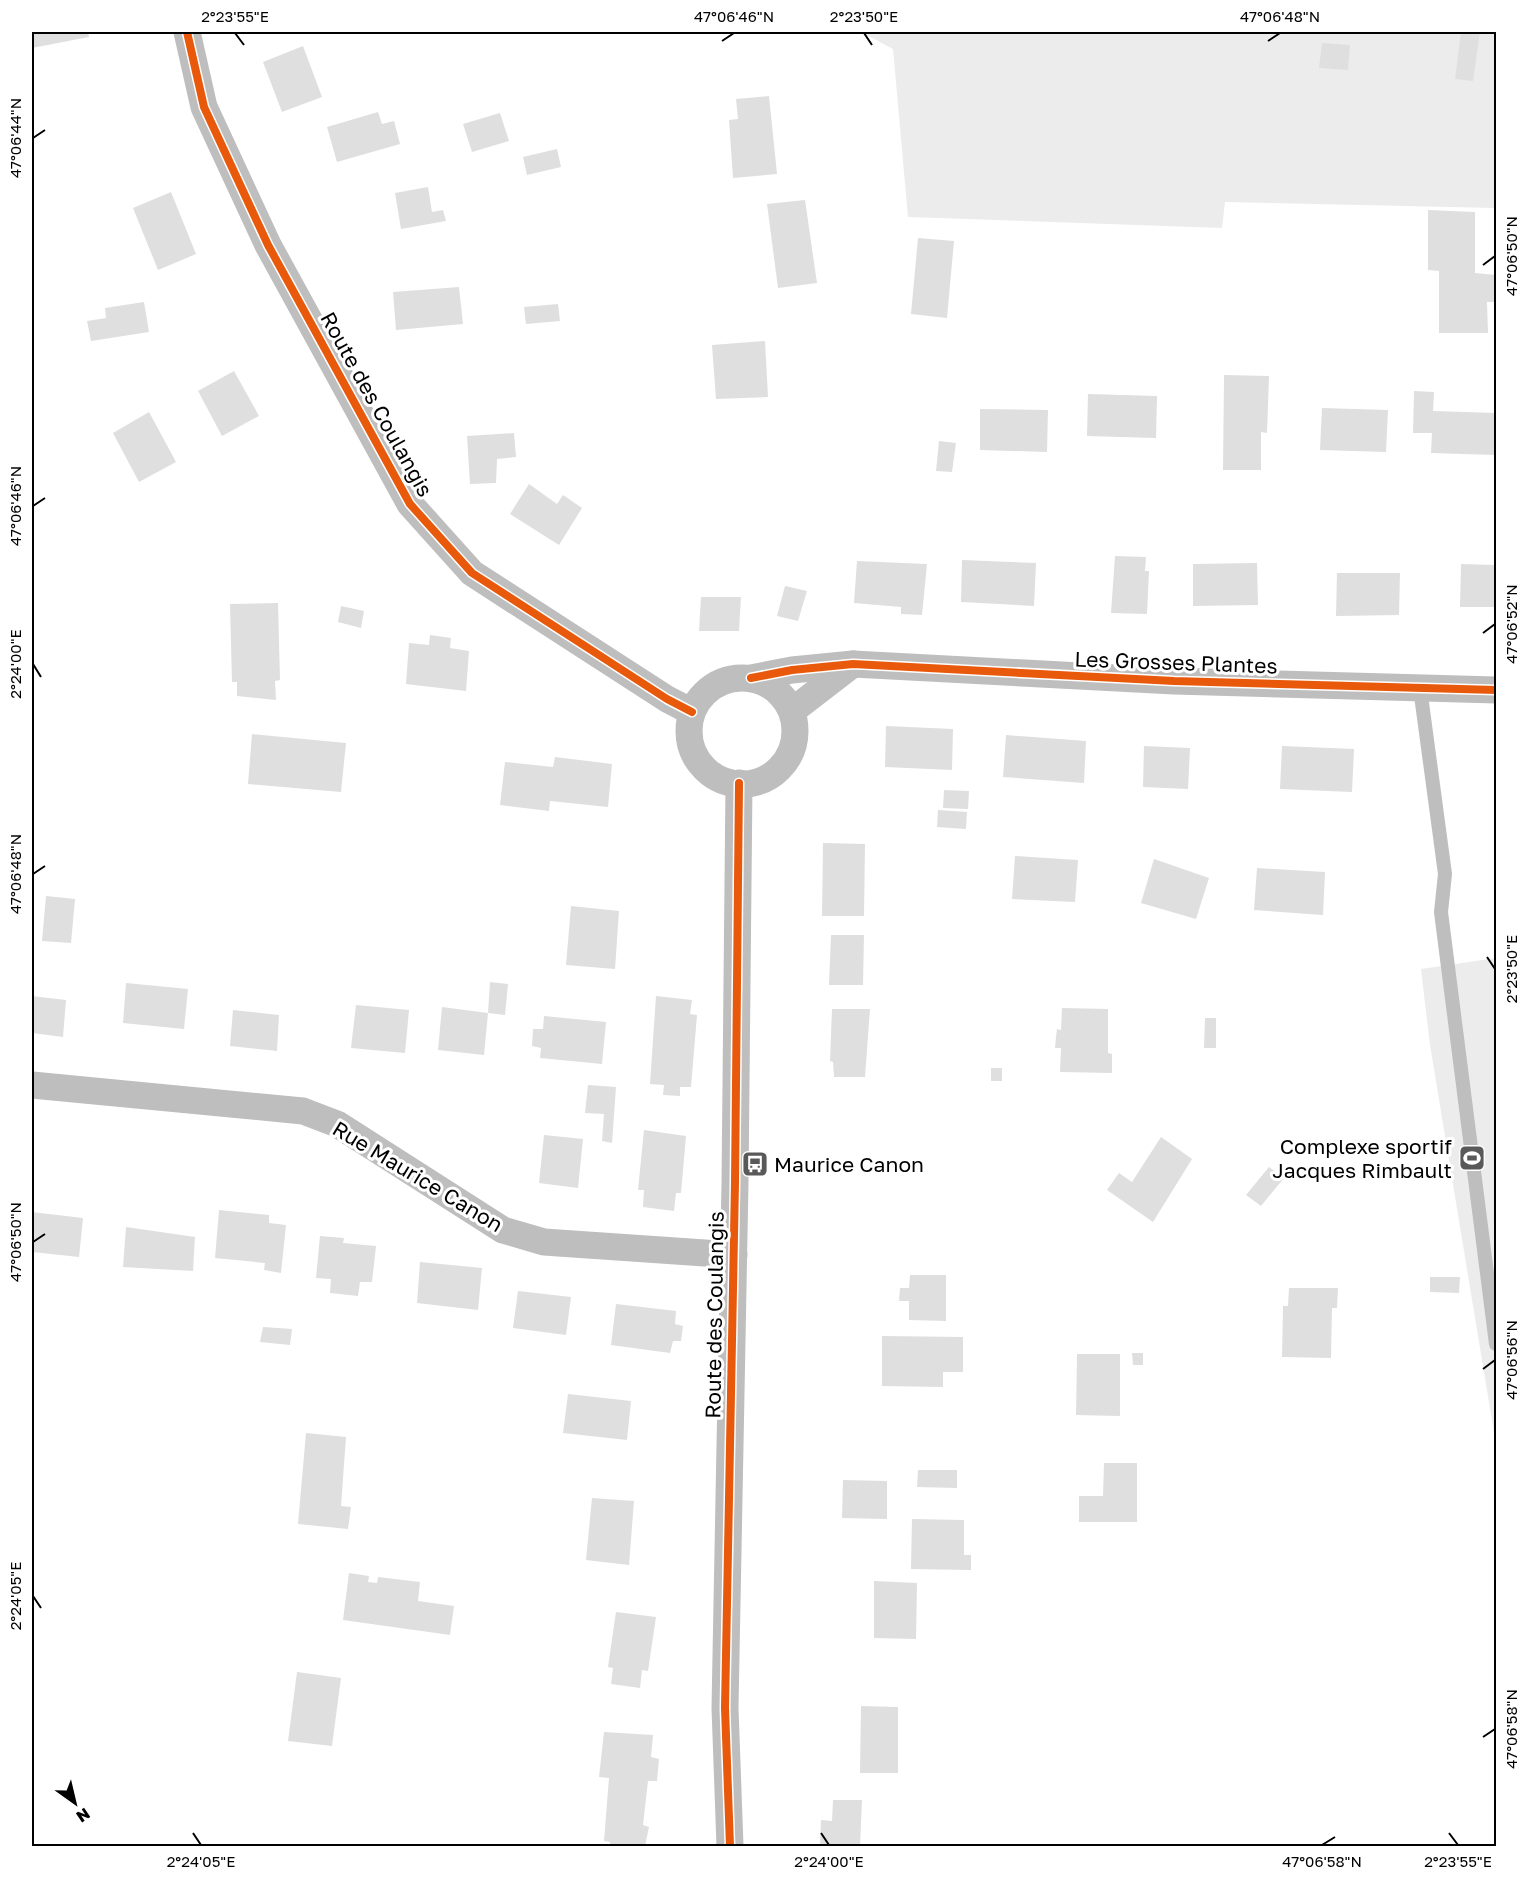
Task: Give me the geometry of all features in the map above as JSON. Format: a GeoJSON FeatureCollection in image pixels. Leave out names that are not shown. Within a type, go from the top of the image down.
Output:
{"type":"FeatureCollection","features":[{"type":"Feature","properties":{"kind":"street","name":"Route des Coulangis"},"geometry":{"type":"LineString","coordinates":[[187,32],[204,107],[255,218],[410,504],[472,573],[667,699],[692,712]]}},
{"type":"Feature","properties":{"kind":"street"},"geometry":{"type":"LineString","coordinates":[[792,711],[854,664]]}},
{"type":"Feature","properties":{"kind":"street","name":"Les Grosses Plantes"},"geometry":{"type":"LineString","coordinates":[[751,678],[792,670],[854,664],[1174,681],[1497,690]]}},
{"type":"Feature","properties":{"kind":"street"},"geometry":{"type":"LineString","coordinates":[[736,678],[751,678],[768,684],[782,696],[792,711],[794,737],[785,762],[772,774],[756,782],[739,783],[723,780],[708,772],[697,759],[691,744],[689,728],[692,712],[699,699],[716,685],[736,678]]}},
{"type":"Feature","properties":{"kind":"street","name":"Route des Coulangis"},"geometry":{"type":"LineString","coordinates":[[729,1846],[725,1708],[734,1255],[739,783]]}},
{"type":"Feature","properties":{"kind":"street","name":"Rue Maurice Canon"},"geometry":{"type":"LineString","coordinates":[[32,1085],[303,1111],[337,1124],[502,1230],[544,1242],[734,1255]]}},
{"type":"Feature","properties":{"kind":"lane"},"geometry":{"type":"LineString","coordinates":[[1420,688],[1445,874],[1441,912],[1497,1344]]}},
{"type":"Feature","properties":{"kind":"shaded area"},"geometry":{"type":"Polygon","coordinates":[[[861,32],[1496,32],[1496,208],[1225,202],[1222,228],[908,217],[893,49],[861,32]]]}},
{"type":"Feature","properties":{"kind":"shaded area","name":"Complexe sportif Jacques Rimbault"},"geometry":{"type":"Polygon","coordinates":[[[1496,958],[1496,1445],[1430,1045],[1421,969],[1496,958]]]}},
{"type":"Feature","properties":{"kind":"building"},"geometry":{"type":"Polygon","coordinates":[[[32,32],[88,32],[89,37],[32,48],[32,32]]]}},
{"type":"Feature","properties":{"kind":"building"},"geometry":{"type":"Polygon","coordinates":[[[1461,32],[1480,32],[1473,81],[1455,79],[1461,32]]]}},
{"type":"Feature","properties":{"kind":"building"},"geometry":{"type":"Polygon","coordinates":[[[1322,43],[1350,45],[1348,70],[1319,68],[1322,43]]]}},
{"type":"Feature","properties":{"kind":"building"},"geometry":{"type":"Polygon","coordinates":[[[303,46],[322,97],[282,112],[263,62],[303,46]]]}},
{"type":"Feature","properties":{"kind":"building"},"geometry":{"type":"Polygon","coordinates":[[[769,96],[777,174],[733,178],[729,120],[738,119],[736,99],[769,96]]]}},
{"type":"Feature","properties":{"kind":"building"},"geometry":{"type":"Polygon","coordinates":[[[378,112],[382,124],[394,121],[400,144],[337,162],[327,127],[378,112]]]}},
{"type":"Feature","properties":{"kind":"building"},"geometry":{"type":"Polygon","coordinates":[[[500,113],[509,141],[472,152],[463,124],[500,113]]]}},
{"type":"Feature","properties":{"kind":"building"},"geometry":{"type":"Polygon","coordinates":[[[557,149],[561,167],[527,175],[523,157],[557,149]]]}},
{"type":"Feature","properties":{"kind":"building"},"geometry":{"type":"Polygon","coordinates":[[[428,187],[432,212],[443,210],[446,221],[401,229],[395,193],[428,187]]]}},
{"type":"Feature","properties":{"kind":"building"},"geometry":{"type":"Polygon","coordinates":[[[171,192],[196,254],[158,270],[133,208],[171,192]]]}},
{"type":"Feature","properties":{"kind":"building"},"geometry":{"type":"Polygon","coordinates":[[[805,200],[817,283],[778,288],[767,204],[805,200]]]}},
{"type":"Feature","properties":{"kind":"building"},"geometry":{"type":"Polygon","coordinates":[[[1428,210],[1475,212],[1475,273],[1496,275],[1496,302],[1487,302],[1488,333],[1439,333],[1439,271],[1428,270],[1428,210]]]}},
{"type":"Feature","properties":{"kind":"building"},"geometry":{"type":"Polygon","coordinates":[[[918,238],[954,241],[947,318],[911,314],[918,238]]]}},
{"type":"Feature","properties":{"kind":"building"},"geometry":{"type":"Polygon","coordinates":[[[459,287],[463,324],[396,330],[393,292],[459,287]]]}},
{"type":"Feature","properties":{"kind":"building"},"geometry":{"type":"Polygon","coordinates":[[[144,302],[149,332],[91,341],[87,321],[106,318],[105,308],[144,302]]]}},
{"type":"Feature","properties":{"kind":"building"},"geometry":{"type":"Polygon","coordinates":[[[558,304],[560,321],[526,324],[524,307],[558,304]]]}},
{"type":"Feature","properties":{"kind":"building"},"geometry":{"type":"Polygon","coordinates":[[[765,341],[768,397],[716,399],[712,345],[765,341]]]}},
{"type":"Feature","properties":{"kind":"building"},"geometry":{"type":"Polygon","coordinates":[[[234,371],[259,416],[222,436],[198,391],[234,371]]]}},
{"type":"Feature","properties":{"kind":"building"},"geometry":{"type":"Polygon","coordinates":[[[1224,375],[1269,376],[1267,433],[1261,432],[1261,470],[1223,470],[1224,375]]]}},
{"type":"Feature","properties":{"kind":"building"},"geometry":{"type":"Polygon","coordinates":[[[1414,391],[1434,392],[1433,411],[1496,413],[1496,455],[1431,453],[1432,433],[1413,433],[1414,391]]]}},
{"type":"Feature","properties":{"kind":"building"},"geometry":{"type":"Polygon","coordinates":[[[1088,394],[1157,396],[1156,438],[1087,436],[1088,394]]]}},
{"type":"Feature","properties":{"kind":"building"},"geometry":{"type":"Polygon","coordinates":[[[1322,408],[1388,410],[1386,452],[1320,450],[1322,408]]]}},
{"type":"Feature","properties":{"kind":"building"},"geometry":{"type":"Polygon","coordinates":[[[980,409],[1048,410],[1047,452],[980,450],[980,409]]]}},
{"type":"Feature","properties":{"kind":"building"},"geometry":{"type":"Polygon","coordinates":[[[149,412],[176,462],[139,482],[113,433],[149,412]]]}},
{"type":"Feature","properties":{"kind":"building"},"geometry":{"type":"Polygon","coordinates":[[[514,433],[516,457],[497,459],[496,483],[470,484],[467,436],[514,433]]]}},
{"type":"Feature","properties":{"kind":"building"},"geometry":{"type":"Polygon","coordinates":[[[939,441],[956,443],[952,472],[936,471],[939,441]]]}},
{"type":"Feature","properties":{"kind":"building"},"geometry":{"type":"Polygon","coordinates":[[[529,484],[557,504],[563,495],[582,508],[559,545],[510,514],[529,484]]]}},
{"type":"Feature","properties":{"kind":"building"},"geometry":{"type":"Polygon","coordinates":[[[1115,556],[1146,557],[1145,571],[1149,571],[1147,614],[1111,613],[1115,556]]]}},
{"type":"Feature","properties":{"kind":"building"},"geometry":{"type":"Polygon","coordinates":[[[962,560],[1036,563],[1034,606],[961,602],[962,560]]]}},
{"type":"Feature","properties":{"kind":"building"},"geometry":{"type":"Polygon","coordinates":[[[857,561],[927,564],[922,615],[901,614],[901,607],[854,603],[857,561]]]}},
{"type":"Feature","properties":{"kind":"building"},"geometry":{"type":"Polygon","coordinates":[[[1257,563],[1258,605],[1193,606],[1193,564],[1257,563]]]}},
{"type":"Feature","properties":{"kind":"building"},"geometry":{"type":"Polygon","coordinates":[[[1461,564],[1496,565],[1496,607],[1460,607],[1461,564]]]}},
{"type":"Feature","properties":{"kind":"building"},"geometry":{"type":"Polygon","coordinates":[[[1337,573],[1400,573],[1399,615],[1336,616],[1337,573]]]}},
{"type":"Feature","properties":{"kind":"building"},"geometry":{"type":"Polygon","coordinates":[[[785,586],[807,591],[798,621],[777,616],[785,586]]]}},
{"type":"Feature","properties":{"kind":"building"},"geometry":{"type":"Polygon","coordinates":[[[701,597],[741,597],[739,631],[699,631],[701,597]]]}},
{"type":"Feature","properties":{"kind":"building"},"geometry":{"type":"Polygon","coordinates":[[[278,603],[280,680],[275,681],[276,700],[237,696],[237,682],[232,682],[230,604],[278,603]]]}},
{"type":"Feature","properties":{"kind":"building"},"geometry":{"type":"Polygon","coordinates":[[[341,606],[364,611],[361,628],[338,622],[341,606]]]}},
{"type":"Feature","properties":{"kind":"building"},"geometry":{"type":"Polygon","coordinates":[[[430,635],[451,638],[450,648],[469,651],[466,691],[406,684],[409,643],[429,645],[430,635]]]}},
{"type":"Feature","properties":{"kind":"building"},"geometry":{"type":"Polygon","coordinates":[[[886,726],[953,729],[952,770],[885,767],[886,726]]]}},
{"type":"Feature","properties":{"kind":"building"},"geometry":{"type":"Polygon","coordinates":[[[252,734],[346,743],[341,792],[248,784],[252,734]]]}},
{"type":"Feature","properties":{"kind":"building"},"geometry":{"type":"Polygon","coordinates":[[[1006,735],[1086,741],[1084,783],[1003,777],[1006,735]]]}},
{"type":"Feature","properties":{"kind":"building"},"geometry":{"type":"Polygon","coordinates":[[[1144,746],[1190,748],[1188,789],[1143,787],[1144,746]]]}},
{"type":"Feature","properties":{"kind":"building"},"geometry":{"type":"Polygon","coordinates":[[[1282,746],[1354,749],[1352,792],[1280,789],[1282,746]]]}},
{"type":"Feature","properties":{"kind":"building"},"geometry":{"type":"Polygon","coordinates":[[[555,757],[612,764],[608,807],[550,801],[549,811],[500,805],[505,762],[553,767],[555,757]]]}},
{"type":"Feature","properties":{"kind":"building"},"geometry":{"type":"Polygon","coordinates":[[[944,790],[969,791],[968,809],[943,808],[944,790]]]}},
{"type":"Feature","properties":{"kind":"building"},"geometry":{"type":"Polygon","coordinates":[[[938,810],[967,812],[966,829],[937,827],[938,810]]]}},
{"type":"Feature","properties":{"kind":"building"},"geometry":{"type":"Polygon","coordinates":[[[823,843],[865,844],[864,916],[822,916],[823,843]]]}},
{"type":"Feature","properties":{"kind":"building"},"geometry":{"type":"Polygon","coordinates":[[[1015,856],[1078,860],[1075,902],[1012,899],[1015,856]]]}},
{"type":"Feature","properties":{"kind":"building"},"geometry":{"type":"Polygon","coordinates":[[[1154,859],[1209,878],[1196,919],[1141,903],[1154,859]]]}},
{"type":"Feature","properties":{"kind":"building"},"geometry":{"type":"Polygon","coordinates":[[[1257,868],[1325,872],[1323,915],[1254,910],[1257,868]]]}},
{"type":"Feature","properties":{"kind":"building"},"geometry":{"type":"Polygon","coordinates":[[[46,896],[75,899],[71,943],[42,941],[46,896]]]}},
{"type":"Feature","properties":{"kind":"building"},"geometry":{"type":"Polygon","coordinates":[[[571,906],[619,911],[615,969],[566,965],[571,906]]]}},
{"type":"Feature","properties":{"kind":"building"},"geometry":{"type":"Polygon","coordinates":[[[831,935],[864,935],[863,985],[829,985],[831,935]]]}},
{"type":"Feature","properties":{"kind":"building"},"geometry":{"type":"Polygon","coordinates":[[[490,982],[508,984],[505,1015],[488,1013],[490,982]]]}},
{"type":"Feature","properties":{"kind":"building"},"geometry":{"type":"Polygon","coordinates":[[[126,983],[188,989],[184,1029],[123,1023],[126,983]]]}},
{"type":"Feature","properties":{"kind":"building"},"geometry":{"type":"Polygon","coordinates":[[[32,996],[66,1000],[63,1037],[32,1033],[32,996]]]}},
{"type":"Feature","properties":{"kind":"building"},"geometry":{"type":"Polygon","coordinates":[[[656,996],[692,1000],[690,1014],[697,1015],[691,1087],[680,1087],[680,1096],[663,1095],[664,1085],[650,1084],[656,996]]]}},
{"type":"Feature","properties":{"kind":"building"},"geometry":{"type":"Polygon","coordinates":[[[356,1005],[409,1010],[405,1053],[351,1048],[356,1005]]]}},
{"type":"Feature","properties":{"kind":"building"},"geometry":{"type":"Polygon","coordinates":[[[442,1007],[488,1013],[484,1055],[438,1050],[442,1007]]]}},
{"type":"Feature","properties":{"kind":"building"},"geometry":{"type":"Polygon","coordinates":[[[1062,1008],[1108,1009],[1108,1053],[1112,1054],[1112,1073],[1060,1072],[1061,1048],[1055,1048],[1057,1029],[1061,1030],[1062,1008]]]}},
{"type":"Feature","properties":{"kind":"building"},"geometry":{"type":"Polygon","coordinates":[[[832,1009],[870,1009],[865,1077],[834,1077],[833,1062],[830,1061],[832,1009]]]}},
{"type":"Feature","properties":{"kind":"building"},"geometry":{"type":"Polygon","coordinates":[[[233,1010],[279,1015],[277,1051],[230,1046],[233,1010]]]}},
{"type":"Feature","properties":{"kind":"building"},"geometry":{"type":"Polygon","coordinates":[[[544,1016],[606,1022],[602,1064],[540,1058],[541,1048],[532,1046],[533,1029],[543,1029],[544,1016]]]}},
{"type":"Feature","properties":{"kind":"building"},"geometry":{"type":"Polygon","coordinates":[[[1205,1018],[1216,1018],[1216,1048],[1204,1048],[1205,1018]]]}},
{"type":"Feature","properties":{"kind":"building"},"geometry":{"type":"Polygon","coordinates":[[[991,1068],[1002,1068],[1002,1081],[991,1081],[991,1068]]]}},
{"type":"Feature","properties":{"kind":"building"},"geometry":{"type":"Polygon","coordinates":[[[588,1085],[616,1087],[612,1143],[602,1141],[604,1114],[585,1113],[588,1085]]]}},
{"type":"Feature","properties":{"kind":"building"},"geometry":{"type":"Polygon","coordinates":[[[644,1130],[686,1136],[681,1193],[676,1193],[674,1211],[643,1207],[644,1190],[638,1190],[644,1130]]]}},
{"type":"Feature","properties":{"kind":"building"},"geometry":{"type":"Polygon","coordinates":[[[544,1135],[583,1139],[578,1188],[539,1183],[544,1135]]]}},
{"type":"Feature","properties":{"kind":"building"},"geometry":{"type":"Polygon","coordinates":[[[1161,1137],[1192,1159],[1153,1222],[1107,1190],[1119,1173],[1132,1182],[1161,1137]]]}},
{"type":"Feature","properties":{"kind":"building"},"geometry":{"type":"Polygon","coordinates":[[[1269,1167],[1284,1178],[1261,1206],[1246,1195],[1269,1167]]]}},
{"type":"Feature","properties":{"kind":"building"},"geometry":{"type":"Polygon","coordinates":[[[219,1210],[269,1215],[269,1223],[286,1225],[281,1273],[264,1270],[265,1263],[215,1258],[219,1210]]]}},
{"type":"Feature","properties":{"kind":"building"},"geometry":{"type":"Polygon","coordinates":[[[32,1212],[83,1218],[79,1257],[32,1252],[32,1212]]]}},
{"type":"Feature","properties":{"kind":"building"},"geometry":{"type":"Polygon","coordinates":[[[126,1227],[195,1237],[193,1271],[123,1267],[126,1227]]]}},
{"type":"Feature","properties":{"kind":"building"},"geometry":{"type":"Polygon","coordinates":[[[320,1236],[344,1238],[343,1243],[376,1246],[372,1282],[360,1282],[358,1296],[330,1293],[331,1279],[316,1278],[320,1236]]]}},
{"type":"Feature","properties":{"kind":"building"},"geometry":{"type":"Polygon","coordinates":[[[420,1262],[482,1268],[478,1310],[417,1303],[420,1262]]]}},
{"type":"Feature","properties":{"kind":"building"},"geometry":{"type":"Polygon","coordinates":[[[910,1275],[946,1275],[946,1321],[909,1320],[909,1301],[899,1301],[900,1288],[909,1288],[910,1275]]]}},
{"type":"Feature","properties":{"kind":"building"},"geometry":{"type":"Polygon","coordinates":[[[1430,1277],[1460,1277],[1459,1293],[1430,1292],[1430,1277]]]}},
{"type":"Feature","properties":{"kind":"building"},"geometry":{"type":"Polygon","coordinates":[[[1289,1288],[1338,1288],[1337,1308],[1332,1308],[1331,1358],[1282,1357],[1283,1306],[1288,1306],[1289,1288]]]}},
{"type":"Feature","properties":{"kind":"building"},"geometry":{"type":"Polygon","coordinates":[[[518,1291],[571,1297],[566,1335],[513,1328],[518,1291]]]}},
{"type":"Feature","properties":{"kind":"building"},"geometry":{"type":"Polygon","coordinates":[[[616,1304],[676,1311],[675,1324],[683,1326],[681,1341],[673,1341],[670,1353],[611,1345],[616,1304]]]}},
{"type":"Feature","properties":{"kind":"building"},"geometry":{"type":"Polygon","coordinates":[[[263,1327],[292,1329],[290,1345],[260,1342],[263,1327]]]}},
{"type":"Feature","properties":{"kind":"building"},"geometry":{"type":"Polygon","coordinates":[[[882,1336],[963,1337],[963,1372],[943,1372],[943,1387],[882,1386],[882,1336]]]}},
{"type":"Feature","properties":{"kind":"building"},"geometry":{"type":"Polygon","coordinates":[[[1132,1353],[1143,1353],[1143,1365],[1133,1365],[1132,1353]]]}},
{"type":"Feature","properties":{"kind":"building"},"geometry":{"type":"Polygon","coordinates":[[[1077,1354],[1120,1354],[1120,1416],[1076,1415],[1077,1354]]]}},
{"type":"Feature","properties":{"kind":"building"},"geometry":{"type":"Polygon","coordinates":[[[568,1394],[631,1401],[627,1440],[563,1433],[568,1394]]]}},
{"type":"Feature","properties":{"kind":"building"},"geometry":{"type":"Polygon","coordinates":[[[306,1433],[346,1437],[341,1506],[351,1507],[348,1529],[298,1524],[306,1433]]]}},
{"type":"Feature","properties":{"kind":"building"},"geometry":{"type":"Polygon","coordinates":[[[1104,1463],[1137,1463],[1137,1522],[1079,1522],[1079,1496],[1103,1496],[1104,1463]]]}},
{"type":"Feature","properties":{"kind":"building"},"geometry":{"type":"Polygon","coordinates":[[[918,1470],[957,1470],[957,1488],[917,1487],[918,1470]]]}},
{"type":"Feature","properties":{"kind":"building"},"geometry":{"type":"Polygon","coordinates":[[[843,1480],[887,1481],[887,1519],[842,1518],[843,1480]]]}},
{"type":"Feature","properties":{"kind":"building"},"geometry":{"type":"Polygon","coordinates":[[[592,1498],[634,1501],[629,1565],[586,1560],[592,1498]]]}},
{"type":"Feature","properties":{"kind":"building"},"geometry":{"type":"Polygon","coordinates":[[[912,1519],[964,1520],[964,1555],[971,1555],[971,1570],[911,1569],[912,1519]]]}},
{"type":"Feature","properties":{"kind":"building"},"geometry":{"type":"Polygon","coordinates":[[[349,1573],[369,1576],[368,1582],[377,1583],[378,1577],[420,1582],[418,1601],[454,1606],[450,1635],[343,1620],[349,1573]]]}},
{"type":"Feature","properties":{"kind":"building"},"geometry":{"type":"Polygon","coordinates":[[[874,1581],[917,1583],[916,1639],[874,1638],[874,1581]]]}},
{"type":"Feature","properties":{"kind":"building"},"geometry":{"type":"Polygon","coordinates":[[[616,1612],[656,1617],[648,1671],[642,1670],[640,1688],[611,1684],[613,1668],[608,1667],[616,1612]]]}},
{"type":"Feature","properties":{"kind":"building"},"geometry":{"type":"Polygon","coordinates":[[[297,1672],[341,1678],[332,1746],[288,1741],[297,1672]]]}},
{"type":"Feature","properties":{"kind":"building"},"geometry":{"type":"Polygon","coordinates":[[[861,1706],[898,1707],[898,1773],[860,1773],[861,1706]]]}},
{"type":"Feature","properties":{"kind":"building"},"geometry":{"type":"Polygon","coordinates":[[[604,1732],[653,1735],[651,1757],[659,1759],[657,1781],[648,1781],[643,1825],[649,1827],[645,1846],[610,1846],[610,1842],[604,1841],[609,1778],[599,1777],[604,1732]]]}},
{"type":"Feature","properties":{"kind":"building"},"geometry":{"type":"Polygon","coordinates":[[[833,1800],[862,1800],[860,1846],[820,1846],[821,1820],[832,1821],[833,1800]]]}},
{"type":"Feature","properties":{"kind":"cycle path"},"geometry":{"type":"LineString","coordinates":[[187,32],[204,107],[268,245],[410,504],[472,573],[667,699],[692,712]]}},
{"type":"Feature","properties":{"kind":"cycle path"},"geometry":{"type":"LineString","coordinates":[[751,678],[792,670],[853,664],[1174,681],[1496,690]]}},
{"type":"Feature","properties":{"kind":"cycle path"},"geometry":{"type":"LineString","coordinates":[[730,1846],[725,1708],[735,1183],[739,783]]}},
{"type":"Feature","properties":{"kind":"place","name":"Complexe sportif Jacques Rimbault"},"geometry":{"type":"Point","coordinates":[1472,1158]}},
{"type":"Feature","properties":{"kind":"place","name":"Maurice Canon"},"geometry":{"type":"Point","coordinates":[755,1164]}}]}
